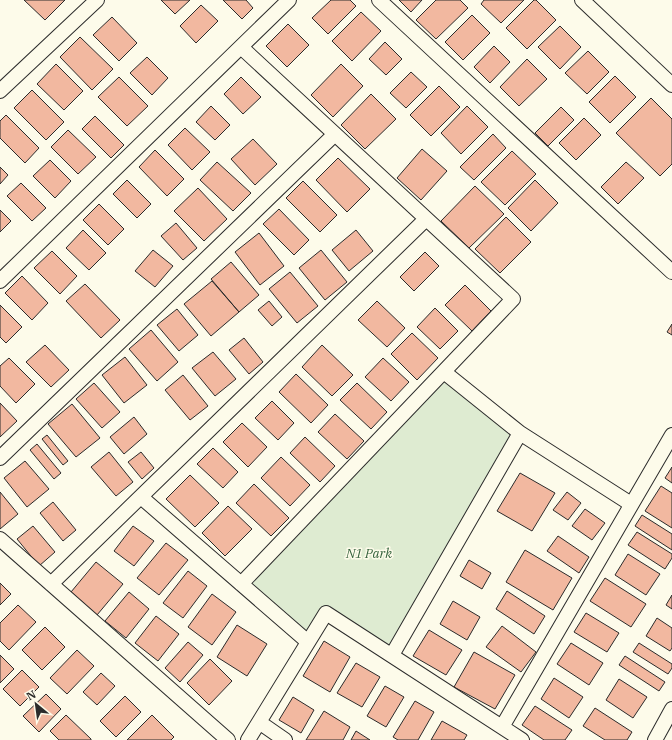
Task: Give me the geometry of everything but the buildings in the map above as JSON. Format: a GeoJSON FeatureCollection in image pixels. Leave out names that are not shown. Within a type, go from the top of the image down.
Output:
{"type":"FeatureCollection","features":[{"type":"Feature","properties":{"kind":"street"},"geometry":{"type":"LineString","coordinates":[[0,91],[97,0]]}},
{"type":"Feature","properties":{"kind":"street"},"geometry":{"type":"LineString","coordinates":[[0,281],[289,0]]}},
{"type":"Feature","properties":{"kind":"street"},"geometry":{"type":"LineString","coordinates":[[379,0],[672,272]]}},
{"type":"Feature","properties":{"kind":"street"},"geometry":{"type":"LineString","coordinates":[[582,0],[672,85]]}},
{"type":"Feature","properties":{"kind":"street"},"geometry":{"type":"LineString","coordinates":[[241,47],[513,300],[242,584]]}},
{"type":"Feature","properties":{"kind":"street"},"geometry":{"type":"LineString","coordinates":[[0,458],[335,134]]}},
{"type":"Feature","properties":{"kind":"street"},"geometry":{"type":"LineString","coordinates":[[51,584],[426,219]]}},
{"type":"Feature","properties":{"kind":"street"},"geometry":{"type":"LineString","coordinates":[[444,372],[520,433],[631,504]]}},
{"type":"Feature","properties":{"kind":"street"},"geometry":{"type":"LineString","coordinates":[[392,655],[520,433]]}},
{"type":"Feature","properties":{"kind":"street"},"geometry":{"type":"LineString","coordinates":[[502,727],[672,435]]}},
{"type":"Feature","properties":{"kind":"street"},"geometry":{"type":"LineString","coordinates":[[141,497],[308,642]]}},
{"type":"Feature","properties":{"kind":"street"},"geometry":{"type":"LineString","coordinates":[[0,539],[228,740]]}},
{"type":"Feature","properties":{"kind":"street"},"geometry":{"type":"LineString","coordinates":[[248,740],[326,613],[522,740]]}},
{"type":"Feature","properties":{"kind":"street"},"geometry":{"type":"LineString","coordinates":[[654,740],[672,709]]}},
{"type":"Feature","properties":{"kind":"street"},"geometry":{"type":"LineString","coordinates":[[259,722],[285,740]]}},
{"type":"Feature","properties":{"kind":"green space","name":"N1 Park"},"geometry":{"type":"Polygon","coordinates":[[[444,372],[520,433],[392,655],[326,613],[308,642],[241,584],[444,372]]]}}]}
